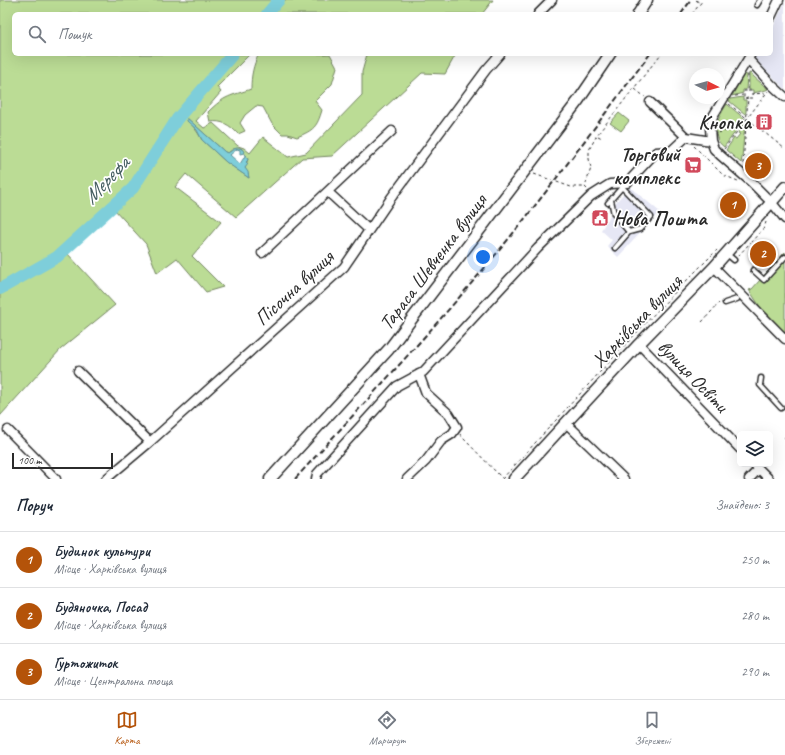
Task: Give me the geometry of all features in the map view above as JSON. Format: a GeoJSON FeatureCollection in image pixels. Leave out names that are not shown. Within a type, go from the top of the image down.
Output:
{"type":"FeatureCollection","features":[{"type":"Feature","properties":{"kind":"street"},"geometry":{"type":"LineString","coordinates":[[540,12],[552,0]]}},
{"type":"Feature","properties":{"kind":"street"},"geometry":{"type":"LineString","coordinates":[[639,12],[647,0]]}},
{"type":"Feature","properties":{"kind":"street"},"geometry":{"type":"LineString","coordinates":[[773,13],[779,0]]}},
{"type":"Feature","properties":{"kind":"street","name":"Пісочна вулиця"},"geometry":{"type":"LineString","coordinates":[[106,479],[150,442],[344,267],[390,198],[481,76],[498,56]]}},
{"type":"Feature","properties":{"kind":"street","name":"Тараса Шевченка вулиця"},"geometry":{"type":"LineString","coordinates":[[270,479],[389,349],[578,101],[609,56]]}},
{"type":"Feature","properties":{"kind":"street"},"geometry":{"type":"LineString","coordinates":[[725,96],[750,57],[772,85],[785,97]]}},
{"type":"Feature","properties":{"kind":"street"},"geometry":{"type":"LineString","coordinates":[[650,102],[686,137],[710,138]]}},
{"type":"Feature","properties":{"kind":"street"},"geometry":{"type":"LineString","coordinates":[[720,104],[713,116],[710,128],[710,138],[714,149],[742,179],[772,202],[785,219]]}},
{"type":"Feature","properties":{"kind":"street"},"geometry":{"type":"LineString","coordinates":[[262,253],[392,131]]}},
{"type":"Feature","properties":{"kind":"street"},"geometry":{"type":"LineString","coordinates":[[316,479],[317,474],[397,386],[423,372],[538,248],[591,196],[610,184],[624,185],[656,152],[672,151],[686,137]]}},
{"type":"Feature","properties":{"kind":"street","name":"Харківська вулиця"},"geometry":{"type":"LineString","coordinates":[[514,479],[638,344],[714,267],[723,250],[772,202],[785,187]]}},
{"type":"Feature","properties":{"kind":"street"},"geometry":{"type":"LineString","coordinates":[[328,192],[369,230]]}},
{"type":"Feature","properties":{"kind":"street"},"geometry":{"type":"LineString","coordinates":[[714,267],[785,339]]}},
{"type":"Feature","properties":{"kind":"street","name":"вулиця Освіти"},"geometry":{"type":"LineString","coordinates":[[638,344],[737,446]]}},
{"type":"Feature","properties":{"kind":"street"},"geometry":{"type":"LineString","coordinates":[[78,371],[150,442]]}},
{"type":"Feature","properties":{"kind":"street"},"geometry":{"type":"LineString","coordinates":[[406,479],[426,461],[441,441],[452,434],[456,427],[449,414],[426,393],[419,374]]}},
{"type":"Feature","properties":{"kind":"street"},"geometry":{"type":"LineString","coordinates":[[566,422],[624,479]]}},
{"type":"Feature","properties":{"kind":"street"},"geometry":{"type":"LineString","coordinates":[[8,430],[56,479]]}},
{"type":"Feature","properties":{"kind":"street"},"geometry":{"type":"LineString","coordinates":[[749,479],[755,467]]}},
{"type":"Feature","properties":{"kind":"street"},"geometry":{"type":"LineString","coordinates":[[757,467],[769,479]]}},
{"type":"Feature","properties":{"kind":"lane"},"geometry":{"type":"LineString","coordinates":[[756,5],[760,0]]}},
{"type":"Feature","properties":{"kind":"lane"},"geometry":{"type":"LineString","coordinates":[[615,248],[629,232],[640,229],[651,217],[624,185],[609,202],[614,214],[629,232]]}},
{"type":"Feature","properties":{"kind":"lane"},"geometry":{"type":"LineString","coordinates":[[723,250],[734,260]]}},
{"type":"Feature","properties":{"kind":"lane"},"geometry":{"type":"LineString","coordinates":[[753,270],[764,280],[785,257]]}},
{"type":"Feature","properties":{"kind":"lane"},"geometry":{"type":"LineString","coordinates":[[723,302],[737,299]]}},
{"type":"Feature","properties":{"kind":"lane"},"geometry":{"type":"LineString","coordinates":[[761,378],[760,385],[782,408]]}},
{"type":"Feature","properties":{"kind":"path"},"geometry":{"type":"LineString","coordinates":[[696,0],[700,3]]}},
{"type":"Feature","properties":{"kind":"path"},"geometry":{"type":"LineString","coordinates":[[693,12],[703,0]]}},
{"type":"Feature","properties":{"kind":"path"},"geometry":{"type":"LineString","coordinates":[[585,187],[591,168],[588,158],[589,150],[598,135],[659,56]]}},
{"type":"Feature","properties":{"kind":"path"},"geometry":{"type":"LineString","coordinates":[[748,73],[748,91]]}},
{"type":"Feature","properties":{"kind":"path"},"geometry":{"type":"LineString","coordinates":[[720,156],[772,85]]}},
{"type":"Feature","properties":{"kind":"path"},"geometry":{"type":"LineString","coordinates":[[634,89],[650,102]]}},
{"type":"Feature","properties":{"kind":"path"},"geometry":{"type":"LineString","coordinates":[[748,91],[744,91],[744,98],[748,98]]}},
{"type":"Feature","properties":{"kind":"path"},"geometry":{"type":"LineString","coordinates":[[748,91],[752,91],[752,94]]}},
{"type":"Feature","properties":{"kind":"path"},"geometry":{"type":"LineString","coordinates":[[752,94],[766,92]]}},
{"type":"Feature","properties":{"kind":"path"},"geometry":{"type":"LineString","coordinates":[[748,98],[752,98],[752,94]]}},
{"type":"Feature","properties":{"kind":"path"},"geometry":{"type":"LineString","coordinates":[[686,137],[723,175],[742,179],[748,98]]}},
{"type":"Feature","properties":{"kind":"path"},"geometry":{"type":"LineString","coordinates":[[725,101],[785,148]]}},
{"type":"Feature","properties":{"kind":"path"},"geometry":{"type":"LineString","coordinates":[[710,138],[741,127]]}},
{"type":"Feature","properties":{"kind":"path"},"geometry":{"type":"LineString","coordinates":[[598,135],[602,138]]}},
{"type":"Feature","properties":{"kind":"path"},"geometry":{"type":"LineString","coordinates":[[525,170],[571,187],[585,187]]}},
{"type":"Feature","properties":{"kind":"path"},"geometry":{"type":"LineString","coordinates":[[585,187],[591,196]]}},
{"type":"Feature","properties":{"kind":"path"},"geometry":{"type":"LineString","coordinates":[[734,260],[764,228],[766,220]]}},
{"type":"Feature","properties":{"kind":"path"},"geometry":{"type":"LineString","coordinates":[[456,427],[462,437],[502,478],[679,288],[723,250]]}},
{"type":"Feature","properties":{"kind":"path"},"geometry":{"type":"LineString","coordinates":[[702,322],[723,302]]}},
{"type":"Feature","properties":{"kind":"shaded area"},"geometry":{"type":"Polygon","coordinates":[[[785,2],[785,89],[754,58],[755,56],[773,56],[773,28],[785,2]]]}},
{"type":"Feature","properties":{"kind":"shaded area"},"geometry":{"type":"Polygon","coordinates":[[[630,187],[660,212],[618,257],[607,246],[612,240],[601,230],[614,210],[615,203],[630,187]]]}},
{"type":"Feature","properties":{"kind":"green space"},"geometry":{"type":"Polygon","coordinates":[[[0,0],[493,0],[484,12],[12,12],[12,56],[248,56],[217,87],[221,92],[196,121],[204,128],[213,123],[238,146],[244,148],[250,153],[263,137],[288,157],[306,153],[362,95],[362,72],[366,56],[455,56],[445,74],[422,73],[332,156],[302,158],[236,217],[186,174],[175,187],[221,222],[192,256],[223,287],[206,292],[177,258],[157,273],[146,244],[114,209],[67,253],[115,305],[61,349],[0,416],[0,0]],[[187,118],[202,140],[226,162],[249,178],[245,168],[248,159],[241,148],[233,149],[228,153],[187,118]]]}},
{"type":"Feature","properties":{"kind":"green space"},"geometry":{"type":"Polygon","coordinates":[[[258,56],[331,56],[337,67],[332,84],[315,101],[322,110],[316,124],[311,130],[297,137],[282,134],[272,124],[263,107],[256,106],[245,115],[240,123],[245,131],[238,134],[226,124],[210,122],[208,112],[219,102],[228,97],[251,89],[251,80],[258,56]]]}},
{"type":"Feature","properties":{"kind":"green space"},"geometry":{"type":"Polygon","coordinates":[[[749,73],[768,89],[753,93],[753,90],[749,90],[749,73]]]}},
{"type":"Feature","properties":{"kind":"green space"},"geometry":{"type":"Polygon","coordinates":[[[744,74],[747,75],[746,90],[743,90],[743,93],[732,96],[744,74]]]}},
{"type":"Feature","properties":{"kind":"green space"},"geometry":{"type":"Polygon","coordinates":[[[743,97],[743,100],[746,100],[745,114],[729,101],[730,99],[743,97]]]}},
{"type":"Feature","properties":{"kind":"green space"},"geometry":{"type":"Polygon","coordinates":[[[727,104],[745,119],[724,147],[719,143],[716,126],[727,104]]]}},
{"type":"Feature","properties":{"kind":"green space"},"geometry":{"type":"Polygon","coordinates":[[[619,113],[629,121],[621,131],[610,123],[619,113]]]}},
{"type":"Feature","properties":{"kind":"green space"},"geometry":{"type":"Polygon","coordinates":[[[745,123],[741,163],[726,150],[734,138],[736,139],[740,134],[738,133],[745,123]]]}},
{"type":"Feature","properties":{"kind":"green space"},"geometry":{"type":"Polygon","coordinates":[[[785,252],[785,333],[761,308],[749,290],[752,289],[785,252]]]}},
{"type":"Feature","properties":{"kind":"water"},"geometry":{"type":"Polygon","coordinates":[[[187,118],[225,152],[228,153],[237,148],[243,150],[248,160],[246,162],[248,164],[245,168],[248,172],[249,178],[226,162],[202,140],[197,130],[187,121],[187,118]],[[237,149],[230,155],[240,164],[245,156],[244,153],[240,154],[240,150],[237,149]]]}},
{"type":"Feature","properties":{"kind":"waterway","name":"Мерефа"},"geometry":{"type":"LineString","coordinates":[[269,12],[279,0]]}},
{"type":"Feature","properties":{"kind":"waterway","name":"Мерефа"},"geometry":{"type":"LineString","coordinates":[[0,289],[57,257],[133,188],[177,119],[231,56]]}},
{"type":"Feature","properties":{"kind":"railway"},"geometry":{"type":"LineString","coordinates":[[682,12],[691,0]]}},
{"type":"Feature","properties":{"kind":"railway"},"geometry":{"type":"LineString","coordinates":[[295,479],[422,339],[497,253],[555,180],[648,56]]}},
{"type":"Feature","properties":{"kind":"place","name":"Кнопка"},"geometry":{"type":"Point","coordinates":[764,122]}},
{"type":"Feature","properties":{"kind":"place","name":"Торговий комплекс"},"geometry":{"type":"Point","coordinates":[693,165]}},
{"type":"Feature","properties":{"kind":"place","name":"Гуртожиток"},"geometry":{"type":"Point","coordinates":[758,166]}},
{"type":"Feature","properties":{"kind":"place","name":"Будинок культури"},"geometry":{"type":"Point","coordinates":[733,205]}},
{"type":"Feature","properties":{"kind":"place","name":"Нова Пошта"},"geometry":{"type":"Point","coordinates":[600,218]}},
{"type":"Feature","properties":{"kind":"place","name":"Будяночка, Посад"},"geometry":{"type":"Point","coordinates":[763,254]}}]}
